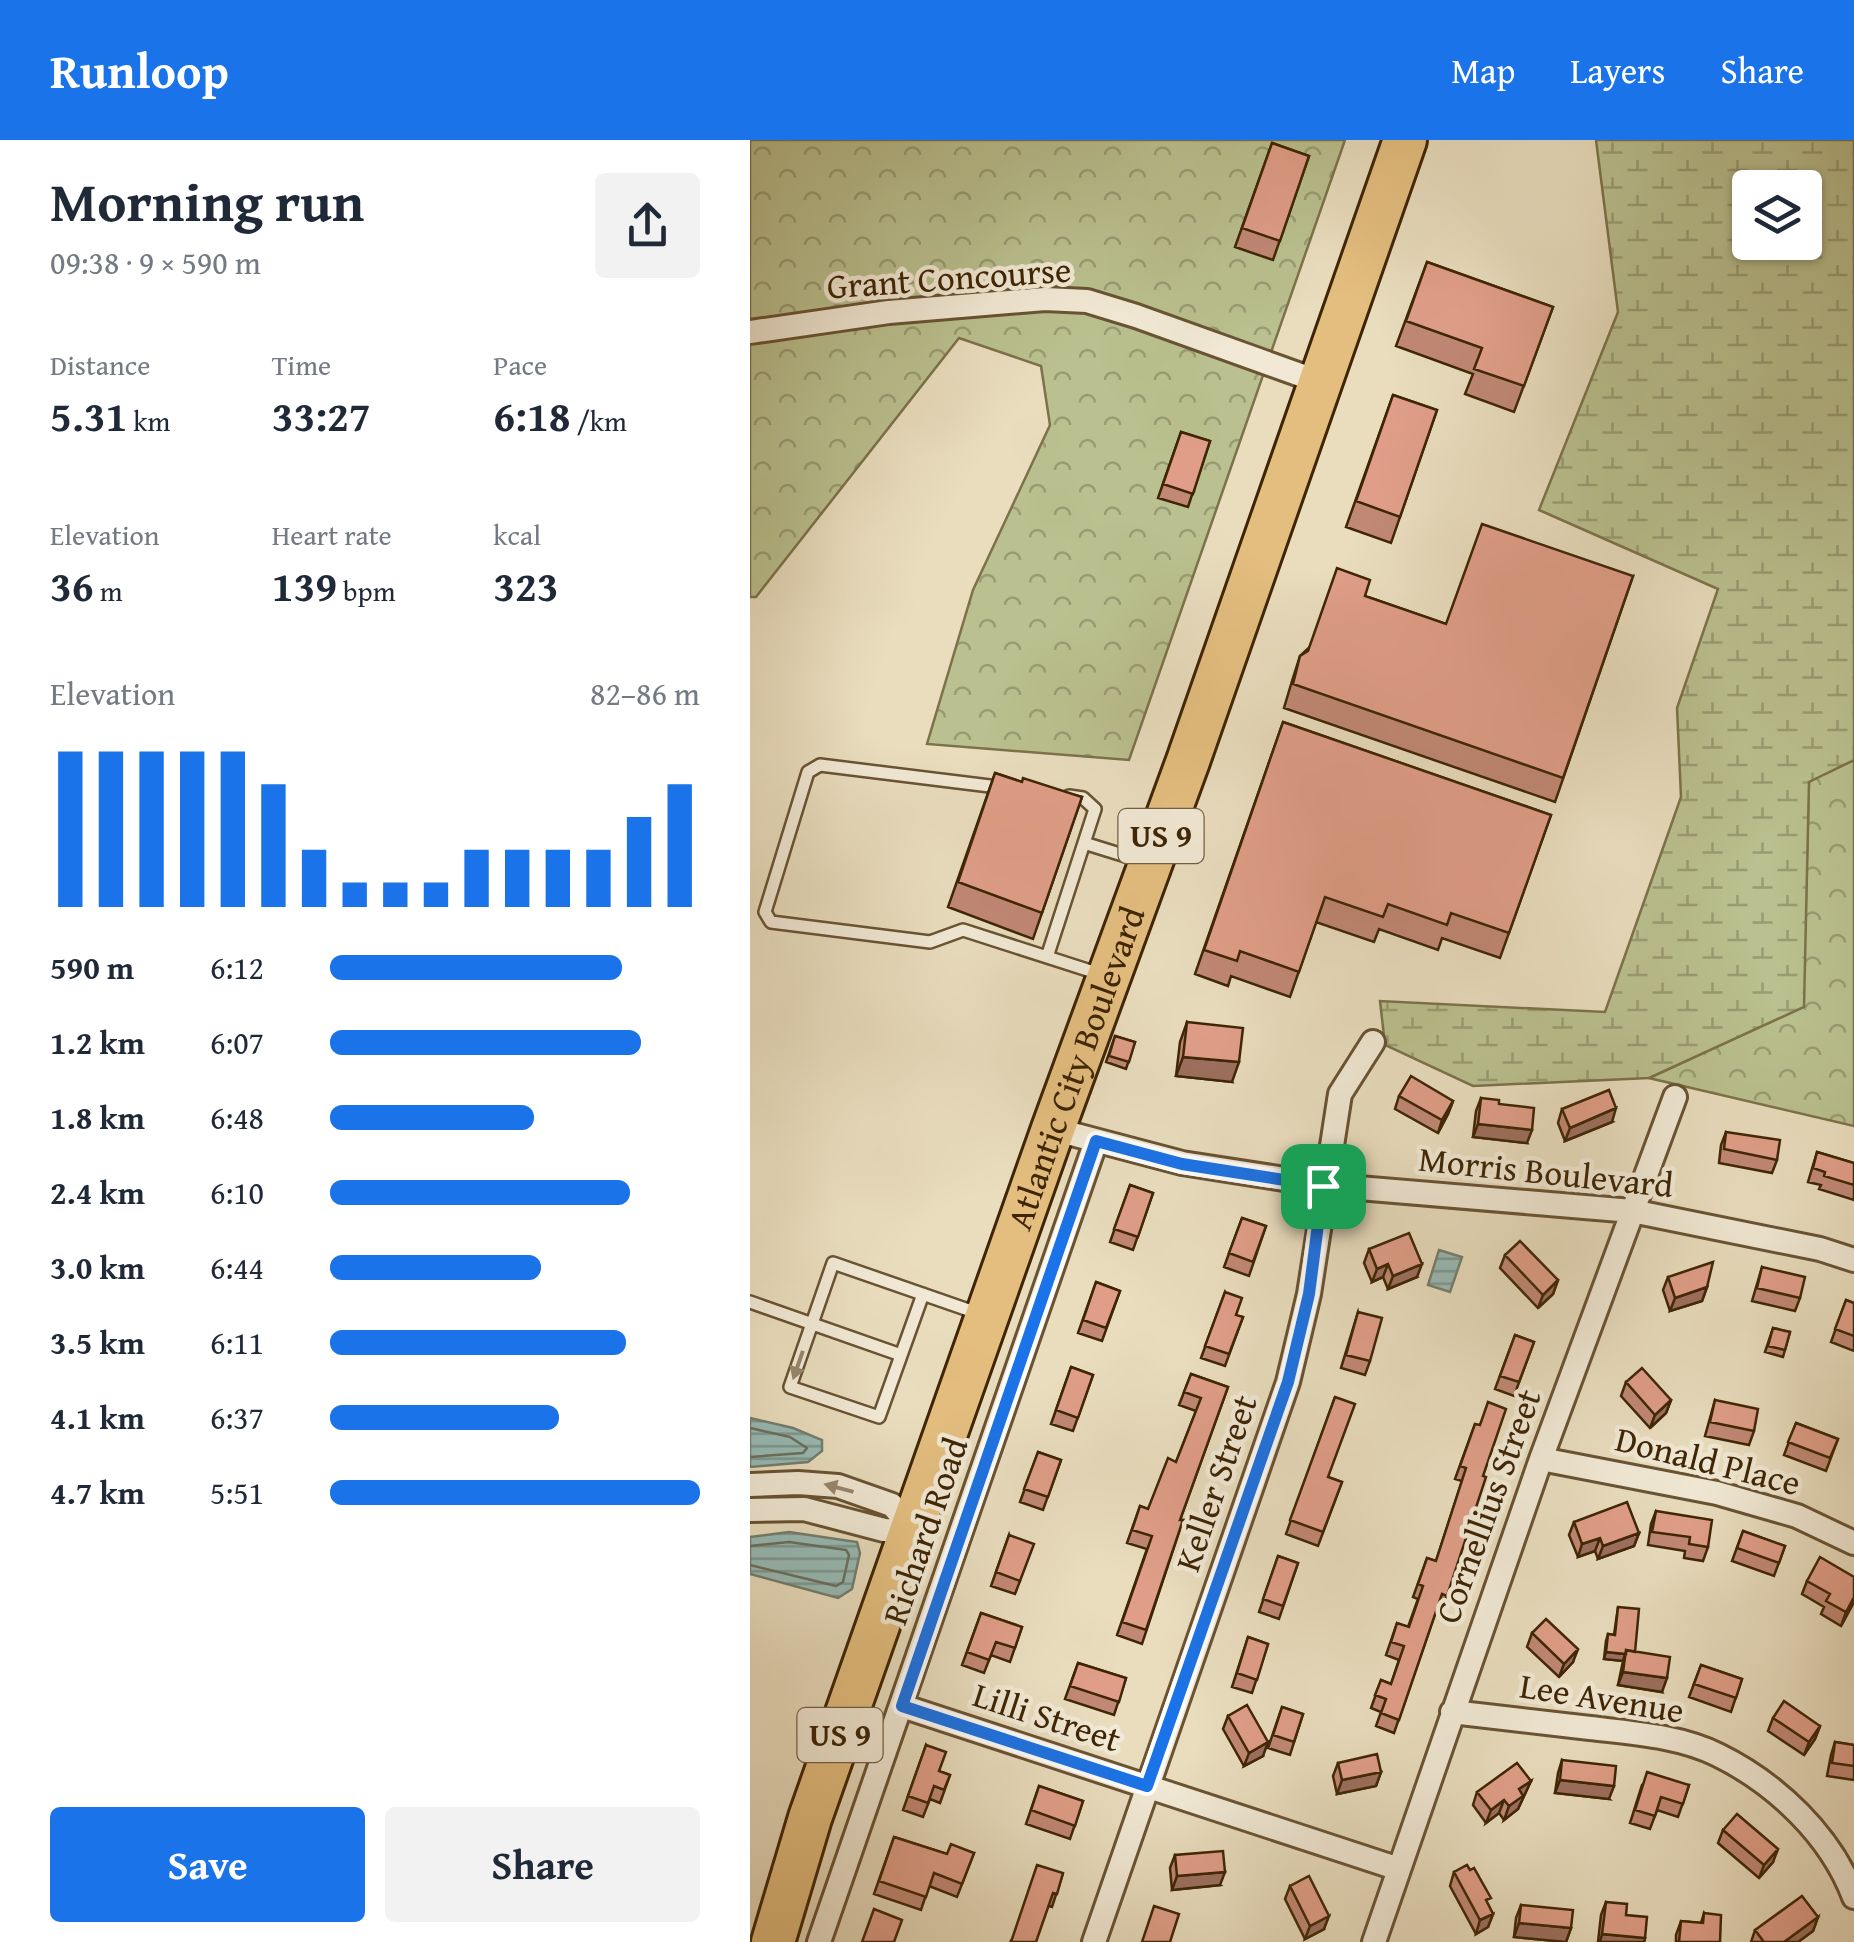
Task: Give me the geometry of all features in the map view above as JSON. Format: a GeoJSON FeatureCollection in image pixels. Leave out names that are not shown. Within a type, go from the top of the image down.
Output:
{"type":"FeatureCollection","features":[{"type":"Feature","properties":{"kind":"highway","name":"Atlantic City Boulevard"},"geometry":{"type":"LineString","coordinates":[[774,1942],[810,1818],[1405,140]]}},
{"type":"Feature","properties":{"kind":"street","name":"Grant Concourse"},"geometry":{"type":"LineString","coordinates":[[750,332],[889,312],[1045,298],[1087,302],[1136,316],[1320,382]]}},
{"type":"Feature","properties":{"kind":"street","name":"Keller Street"},"geometry":{"type":"LineString","coordinates":[[1094,1942],[1288,1382],[1306,1307],[1340,1094],[1373,1042]]}},
{"type":"Feature","properties":{"kind":"street","name":"Cornellius Street"},"geometry":{"type":"LineString","coordinates":[[1374,1942],[1541,1458],[1676,1097]]}},
{"type":"Feature","properties":{"kind":"street","name":"Morris Boulevard"},"geometry":{"type":"LineString","coordinates":[[1053,1129],[1182,1164],[1323,1186],[1632,1211],[1820,1249],[1854,1260]]}},
{"type":"Feature","properties":{"kind":"street","name":"Richard Road"},"geometry":{"type":"LineString","coordinates":[[819,1942],[1096,1141]]}},
{"type":"Feature","properties":{"kind":"street","name":"Donald Place"},"geometry":{"type":"LineString","coordinates":[[1541,1458],[1717,1493],[1797,1516],[1854,1543]]}},
{"type":"Feature","properties":{"kind":"street"},"geometry":{"type":"LineString","coordinates":[[750,1485],[798,1482],[838,1486],[892,1505],[914,1531]]}},
{"type":"Feature","properties":{"kind":"street"},"geometry":{"type":"LineString","coordinates":[[750,1510],[804,1510],[884,1530],[914,1531]]}},
{"type":"Feature","properties":{"kind":"street","name":"Lilli Street"},"geometry":{"type":"LineString","coordinates":[[902,1706],[1399,1868]]}},
{"type":"Feature","properties":{"kind":"street","name":"Lee Avenue"},"geometry":{"type":"LineString","coordinates":[[1452,1712],[1627,1732],[1674,1740],[1718,1755],[1792,1807],[1819,1835],[1850,1872],[1854,1897]]}},
{"type":"Feature","properties":{"kind":"lane"},"geometry":{"type":"LineString","coordinates":[[1026,790],[820,764],[808,772],[765,912],[770,922],[930,942],[964,930],[1109,977]]}},
{"type":"Feature","properties":{"kind":"lane"},"geometry":{"type":"LineString","coordinates":[[1047,957],[1095,809],[1083,798],[1064,795]]}},
{"type":"Feature","properties":{"kind":"lane"},"geometry":{"type":"LineString","coordinates":[[1084,843],[1151,864]]}},
{"type":"Feature","properties":{"kind":"lane"},"geometry":{"type":"LineString","coordinates":[[923,1294],[879,1417],[790,1387],[834,1263],[923,1294],[988,1317]]}},
{"type":"Feature","properties":{"kind":"lane"},"geometry":{"type":"LineString","coordinates":[[750,1302],[901,1354]]}},
{"type":"Feature","properties":{"kind":"green space"},"geometry":{"type":"Polygon","coordinates":[[[750,140],[1345,140],[1129,760],[927,744],[973,590],[1050,425],[1041,366],[959,338],[756,597],[750,597],[750,140]]]}},
{"type":"Feature","properties":{"kind":"green space"},"geometry":{"type":"Polygon","coordinates":[[[1596,140],[1854,140],[1854,760],[1809,782],[1804,1007],[1649,1078],[1473,1086],[1385,1045],[1380,1001],[1605,1012],[1681,797],[1677,708],[1718,589],[1539,510],[1618,312],[1596,140]]]}},
{"type":"Feature","properties":{"kind":"green space"},"geometry":{"type":"Polygon","coordinates":[[[1854,760],[1854,1126],[1649,1078],[1803,1007],[1809,781],[1854,760]]]}},
{"type":"Feature","properties":{"kind":"water"},"geometry":{"type":"Polygon","coordinates":[[[1439,1250],[1462,1257],[1450,1292],[1428,1285],[1439,1250]]]}},
{"type":"Feature","properties":{"kind":"water"},"geometry":{"type":"Polygon","coordinates":[[[750,1418],[793,1428],[822,1440],[822,1451],[808,1462],[750,1467],[750,1418]]]}},
{"type":"Feature","properties":{"kind":"water"},"geometry":{"type":"Polygon","coordinates":[[[789,1532],[857,1542],[860,1553],[852,1589],[838,1598],[750,1574],[750,1537],[789,1532]]]}},
{"type":"Feature","properties":{"kind":"building"},"geometry":{"type":"Polygon","coordinates":[[[1272,143],[1309,156],[1280,241],[1242,228],[1272,143]]]}},
{"type":"Feature","properties":{"kind":"building"},"geometry":{"type":"Polygon","coordinates":[[[1427,262],[1553,307],[1524,386],[1474,369],[1482,348],[1406,321],[1427,262]]]}},
{"type":"Feature","properties":{"kind":"building"},"geometry":{"type":"Polygon","coordinates":[[[1393,395],[1437,410],[1400,517],[1356,501],[1393,395]]]}},
{"type":"Feature","properties":{"kind":"building"},"geometry":{"type":"Polygon","coordinates":[[[1181,432],[1210,441],[1193,494],[1163,484],[1181,432]]]}},
{"type":"Feature","properties":{"kind":"building"},"geometry":{"type":"Polygon","coordinates":[[[1482,524],[1633,576],[1563,778],[1293,684],[1300,656],[1308,651],[1337,568],[1370,580],[1365,596],[1446,624],[1482,524]]]}},
{"type":"Feature","properties":{"kind":"building"},"geometry":{"type":"Polygon","coordinates":[[[1283,722],[1551,815],[1509,933],[1451,913],[1447,925],[1388,904],[1383,917],[1325,897],[1299,972],[1240,951],[1237,961],[1204,950],[1283,722]]]}},
{"type":"Feature","properties":{"kind":"building"},"geometry":{"type":"Polygon","coordinates":[[[995,773],[1082,797],[1042,913],[958,882],[995,773]]]}},
{"type":"Feature","properties":{"kind":"building"},"geometry":{"type":"Polygon","coordinates":[[[1187,1022],[1243,1028],[1239,1062],[1183,1057],[1187,1022]]]}},
{"type":"Feature","properties":{"kind":"building"},"geometry":{"type":"Polygon","coordinates":[[[1115,1036],[1135,1042],[1129,1062],[1109,1056],[1115,1036]]]}},
{"type":"Feature","properties":{"kind":"building"},"geometry":{"type":"Polygon","coordinates":[[[1411,1076],[1453,1101],[1442,1120],[1399,1096],[1411,1076]]]}},
{"type":"Feature","properties":{"kind":"building"},"geometry":{"type":"Polygon","coordinates":[[[1609,1090],[1616,1108],[1570,1128],[1562,1109],[1609,1090]]]}},
{"type":"Feature","properties":{"kind":"building"},"geometry":{"type":"Polygon","coordinates":[[[1481,1098],[1534,1108],[1532,1130],[1478,1124],[1481,1098]]]}},
{"type":"Feature","properties":{"kind":"building"},"geometry":{"type":"Polygon","coordinates":[[[1726,1132],[1780,1140],[1777,1160],[1724,1149],[1726,1132]]]}},
{"type":"Feature","properties":{"kind":"building"},"geometry":{"type":"Polygon","coordinates":[[[1817,1152],[1854,1163],[1854,1185],[1824,1176],[1825,1172],[1813,1168],[1817,1152]]]}},
{"type":"Feature","properties":{"kind":"building"},"geometry":{"type":"Polygon","coordinates":[[[1130,1185],[1153,1193],[1138,1237],[1114,1229],[1130,1185]]]}},
{"type":"Feature","properties":{"kind":"building"},"geometry":{"type":"Polygon","coordinates":[[[1242,1218],[1266,1226],[1253,1262],[1229,1253],[1242,1218]]]}},
{"type":"Feature","properties":{"kind":"building"},"geometry":{"type":"Polygon","coordinates":[[[1409,1233],[1422,1264],[1393,1276],[1388,1264],[1377,1269],[1369,1249],[1409,1233]]]}},
{"type":"Feature","properties":{"kind":"building"},"geometry":{"type":"Polygon","coordinates":[[[1520,1241],[1558,1280],[1543,1295],[1505,1255],[1520,1241]]]}},
{"type":"Feature","properties":{"kind":"building"},"geometry":{"type":"Polygon","coordinates":[[[1713,1262],[1707,1287],[1675,1298],[1668,1277],[1713,1262]]]}},
{"type":"Feature","properties":{"kind":"building"},"geometry":{"type":"Polygon","coordinates":[[[1762,1267],[1805,1277],[1800,1298],[1757,1288],[1762,1267]]]}},
{"type":"Feature","properties":{"kind":"building"},"geometry":{"type":"Polygon","coordinates":[[[1096,1282],[1120,1291],[1106,1328],[1083,1320],[1096,1282]]]}},
{"type":"Feature","properties":{"kind":"building"},"geometry":{"type":"Polygon","coordinates":[[[1225,1292],[1242,1298],[1236,1315],[1243,1317],[1229,1354],[1205,1346],[1225,1292]]]}},
{"type":"Feature","properties":{"kind":"building"},"geometry":{"type":"Polygon","coordinates":[[[1846,1300],[1854,1303],[1854,1336],[1835,1329],[1846,1300]]]}},
{"type":"Feature","properties":{"kind":"building"},"geometry":{"type":"Polygon","coordinates":[[[1358,1312],[1382,1318],[1370,1361],[1346,1355],[1358,1312]]]}},
{"type":"Feature","properties":{"kind":"building"},"geometry":{"type":"Polygon","coordinates":[[[1773,1328],[1790,1332],[1785,1350],[1768,1346],[1773,1328]]]}},
{"type":"Feature","properties":{"kind":"building"},"geometry":{"type":"Polygon","coordinates":[[[1515,1335],[1534,1342],[1519,1382],[1500,1376],[1515,1335]]]}},
{"type":"Feature","properties":{"kind":"building"},"geometry":{"type":"Polygon","coordinates":[[[1071,1367],[1093,1375],[1078,1418],[1056,1410],[1071,1367]]]}},
{"type":"Feature","properties":{"kind":"building"},"geometry":{"type":"Polygon","coordinates":[[[1642,1368],[1671,1400],[1655,1415],[1626,1382],[1642,1368]]]}},
{"type":"Feature","properties":{"kind":"building"},"geometry":{"type":"Polygon","coordinates":[[[1191,1374],[1228,1387],[1146,1630],[1122,1622],[1152,1536],[1132,1530],[1140,1506],[1148,1509],[1168,1458],[1176,1462],[1201,1398],[1184,1392],[1191,1374]]]}},
{"type":"Feature","properties":{"kind":"building"},"geometry":{"type":"Polygon","coordinates":[[[1335,1397],[1355,1404],[1328,1477],[1342,1482],[1323,1532],[1290,1520],[1335,1397]]]}},
{"type":"Feature","properties":{"kind":"building"},"geometry":{"type":"Polygon","coordinates":[[[1715,1400],[1758,1409],[1754,1431],[1710,1422],[1715,1400]]]}},
{"type":"Feature","properties":{"kind":"building"},"geometry":{"type":"Polygon","coordinates":[[[1488,1402],[1506,1409],[1447,1596],[1442,1594],[1399,1720],[1381,1713],[1386,1699],[1375,1695],[1381,1680],[1391,1684],[1404,1646],[1391,1642],[1397,1623],[1409,1627],[1423,1586],[1418,1584],[1427,1558],[1436,1561],[1466,1468],[1460,1466],[1475,1424],[1480,1425],[1488,1402]]]}},
{"type":"Feature","properties":{"kind":"building"},"geometry":{"type":"Polygon","coordinates":[[[1796,1423],[1838,1439],[1830,1458],[1788,1442],[1796,1423]]]}},
{"type":"Feature","properties":{"kind":"building"},"geometry":{"type":"Polygon","coordinates":[[[1038,1452],[1061,1460],[1048,1497],[1024,1489],[1038,1452]]]}},
{"type":"Feature","properties":{"kind":"building"},"geometry":{"type":"Polygon","coordinates":[[[1627,1502],[1639,1533],[1603,1546],[1600,1538],[1582,1544],[1574,1522],[1627,1502]]]}},
{"type":"Feature","properties":{"kind":"building"},"geometry":{"type":"Polygon","coordinates":[[[1656,1511],[1712,1520],[1708,1547],[1689,1544],[1690,1537],[1652,1532],[1656,1511]]]}},
{"type":"Feature","properties":{"kind":"building"},"geometry":{"type":"Polygon","coordinates":[[[1743,1531],[1785,1546],[1779,1563],[1737,1548],[1743,1531]]]}},
{"type":"Feature","properties":{"kind":"building"},"geometry":{"type":"Polygon","coordinates":[[[1009,1535],[1034,1544],[1020,1581],[996,1572],[1009,1535]]]}},
{"type":"Feature","properties":{"kind":"building"},"geometry":{"type":"Polygon","coordinates":[[[1278,1556],[1298,1563],[1283,1606],[1263,1599],[1278,1556]]]}},
{"type":"Feature","properties":{"kind":"building"},"geometry":{"type":"Polygon","coordinates":[[[1820,1557],[1854,1577],[1854,1597],[1846,1612],[1826,1601],[1830,1594],[1807,1581],[1820,1557]]]}},
{"type":"Feature","properties":{"kind":"building"},"geometry":{"type":"Polygon","coordinates":[[[1618,1607],[1639,1609],[1635,1652],[1606,1652],[1608,1634],[1615,1635],[1618,1607]]]}},
{"type":"Feature","properties":{"kind":"building"},"geometry":{"type":"Polygon","coordinates":[[[981,1613],[1022,1627],[1015,1648],[996,1642],[989,1660],[967,1652],[981,1613]]]}},
{"type":"Feature","properties":{"kind":"building"},"geometry":{"type":"Polygon","coordinates":[[[1546,1619],[1578,1649],[1564,1664],[1532,1633],[1546,1619]]]}},
{"type":"Feature","properties":{"kind":"building"},"geometry":{"type":"Polygon","coordinates":[[[1248,1637],[1268,1644],[1257,1680],[1237,1673],[1248,1637]]]}},
{"type":"Feature","properties":{"kind":"building"},"geometry":{"type":"Polygon","coordinates":[[[1626,1650],[1670,1657],[1667,1678],[1623,1672],[1626,1650]]]}},
{"type":"Feature","properties":{"kind":"building"},"geometry":{"type":"Polygon","coordinates":[[[1078,1663],[1126,1678],[1119,1702],[1070,1686],[1078,1663]]]}},
{"type":"Feature","properties":{"kind":"building"},"geometry":{"type":"Polygon","coordinates":[[[1701,1665],[1742,1679],[1736,1698],[1694,1684],[1701,1665]]]}},
{"type":"Feature","properties":{"kind":"building"},"geometry":{"type":"Polygon","coordinates":[[[1784,1701],[1820,1726],[1809,1742],[1773,1718],[1784,1701]]]}},
{"type":"Feature","properties":{"kind":"building"},"geometry":{"type":"Polygon","coordinates":[[[1247,1705],[1268,1742],[1249,1753],[1228,1716],[1247,1705]]]}},
{"type":"Feature","properties":{"kind":"building"},"geometry":{"type":"Polygon","coordinates":[[[1282,1707],[1303,1714],[1294,1742],[1273,1735],[1282,1707]]]}},
{"type":"Feature","properties":{"kind":"building"},"geometry":{"type":"Polygon","coordinates":[[[1835,1742],[1854,1745],[1854,1766],[1832,1763],[1835,1742]]]}},
{"type":"Feature","properties":{"kind":"building"},"geometry":{"type":"Polygon","coordinates":[[[926,1745],[946,1752],[939,1771],[950,1775],[944,1790],[934,1786],[928,1803],[908,1796],[926,1745]]]}},
{"type":"Feature","properties":{"kind":"building"},"geometry":{"type":"Polygon","coordinates":[[[1377,1754],[1381,1772],[1342,1780],[1338,1763],[1377,1754]]]}},
{"type":"Feature","properties":{"kind":"building"},"geometry":{"type":"Polygon","coordinates":[[[1562,1760],[1616,1766],[1614,1786],[1560,1780],[1562,1760]]]}},
{"type":"Feature","properties":{"kind":"building"},"geometry":{"type":"Polygon","coordinates":[[[1517,1763],[1531,1781],[1519,1789],[1523,1796],[1509,1806],[1504,1800],[1491,1810],[1477,1792],[1517,1763]]]}},
{"type":"Feature","properties":{"kind":"building"},"geometry":{"type":"Polygon","coordinates":[[[1647,1772],[1689,1785],[1683,1804],[1661,1797],[1655,1816],[1635,1810],[1647,1772]]]}},
{"type":"Feature","properties":{"kind":"building"},"geometry":{"type":"Polygon","coordinates":[[[1039,1786],[1083,1801],[1075,1826],[1031,1810],[1039,1786]]]}},
{"type":"Feature","properties":{"kind":"building"},"geometry":{"type":"Polygon","coordinates":[[[1737,1814],[1778,1849],[1764,1865],[1723,1830],[1737,1814]]]}},
{"type":"Feature","properties":{"kind":"building"},"geometry":{"type":"Polygon","coordinates":[[[894,1837],[947,1854],[951,1844],[974,1853],[962,1884],[934,1873],[926,1897],[879,1881],[894,1837]]]}},
{"type":"Feature","properties":{"kind":"building"},"geometry":{"type":"Polygon","coordinates":[[[1223,1851],[1225,1872],[1177,1876],[1175,1855],[1223,1851]]]}},
{"type":"Feature","properties":{"kind":"building"},"geometry":{"type":"Polygon","coordinates":[[[1037,1865],[1063,1873],[1057,1894],[1053,1893],[1036,1942],[1011,1942],[1037,1865]]]}},
{"type":"Feature","properties":{"kind":"building"},"geometry":{"type":"Polygon","coordinates":[[[1467,1865],[1470,1870],[1474,1868],[1491,1898],[1486,1900],[1493,1914],[1480,1920],[1454,1872],[1467,1865]]]}},
{"type":"Feature","properties":{"kind":"building"},"geometry":{"type":"Polygon","coordinates":[[[1309,1876],[1329,1916],[1310,1926],[1290,1886],[1309,1876]]]}},
{"type":"Feature","properties":{"kind":"building"},"geometry":{"type":"Polygon","coordinates":[[[1802,1896],[1818,1917],[1784,1942],[1764,1942],[1755,1930],[1802,1896]]]}},
{"type":"Feature","properties":{"kind":"building"},"geometry":{"type":"Polygon","coordinates":[[[1606,1902],[1627,1904],[1626,1915],[1647,1917],[1645,1938],[1602,1934],[1606,1902]]]}},
{"type":"Feature","properties":{"kind":"building"},"geometry":{"type":"Polygon","coordinates":[[[1521,1905],[1573,1910],[1571,1928],[1519,1923],[1521,1905]]]}},
{"type":"Feature","properties":{"kind":"building"},"geometry":{"type":"Polygon","coordinates":[[[1154,1906],[1179,1914],[1170,1942],[1142,1942],[1154,1906]]]}},
{"type":"Feature","properties":{"kind":"building"},"geometry":{"type":"Polygon","coordinates":[[[874,1909],[902,1920],[894,1942],[862,1942],[874,1909]]]}},
{"type":"Feature","properties":{"kind":"building"},"geometry":{"type":"Polygon","coordinates":[[[1704,1913],[1721,1915],[1720,1942],[1679,1942],[1681,1921],[1703,1923],[1704,1913]]]}},
{"type":"Feature","properties":{"kind":"route"},"geometry":{"type":"LineString","coordinates":[[1096,1141],[1182,1164],[1323,1186],[1309,1294],[1288,1382],[1147,1786],[902,1706],[1096,1141]]}}]}
